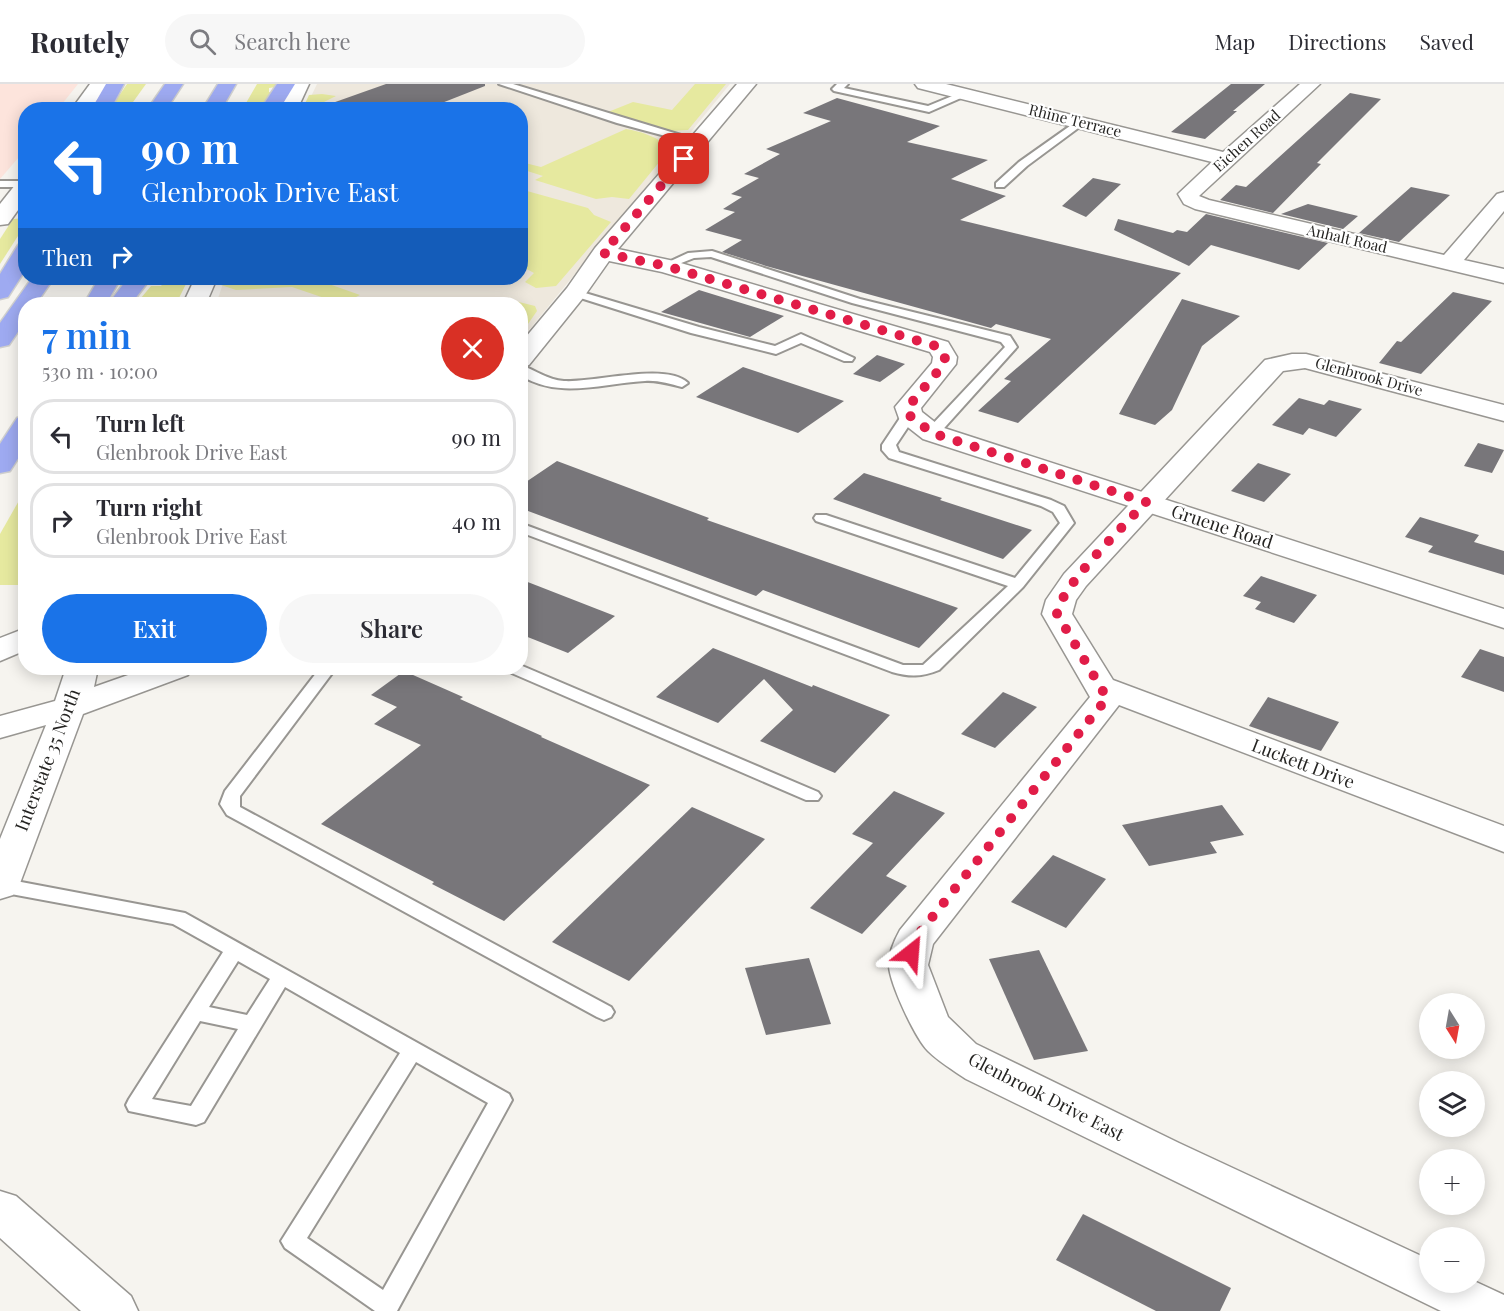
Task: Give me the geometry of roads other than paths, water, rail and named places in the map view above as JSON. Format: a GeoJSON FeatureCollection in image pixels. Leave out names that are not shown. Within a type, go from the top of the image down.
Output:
{"type":"FeatureCollection","features":[{"type":"Feature","properties":{"kind":"highway"},"geometry":{"type":"LineString","coordinates":[[105,102],[115,84]]}},
{"type":"Feature","properties":{"kind":"highway"},"geometry":{"type":"LineString","coordinates":[[162,102],[174,84]]}},
{"type":"Feature","properties":{"kind":"highway"},"geometry":{"type":"LineString","coordinates":[[217,102],[227,84]]}},
{"type":"Feature","properties":{"kind":"highway"},"geometry":{"type":"LineString","coordinates":[[274,102],[286,84]]}},
{"type":"Feature","properties":{"kind":"highway"},"geometry":{"type":"LineString","coordinates":[[0,292],[18,263]]}},
{"type":"Feature","properties":{"kind":"highway"},"geometry":{"type":"LineString","coordinates":[[125,297],[134,285]]}},
{"type":"Feature","properties":{"kind":"highway"},"geometry":{"type":"LineString","coordinates":[[0,340],[18,315]]}},
{"type":"Feature","properties":{"kind":"highway"},"geometry":{"type":"LineString","coordinates":[[0,465],[18,437]]}},
{"type":"Feature","properties":{"kind":"street"},"geometry":{"type":"LineString","coordinates":[[86,102],[99,84]]}},
{"type":"Feature","properties":{"kind":"street"},"geometry":{"type":"LineString","coordinates":[[291,102],[300,84]]}},
{"type":"Feature","properties":{"kind":"street"},"geometry":{"type":"LineString","coordinates":[[528,350],[575,293],[603,253],[747,84]]}},
{"type":"Feature","properties":{"kind":"street","name":"Rhine Terrace"},"geometry":{"type":"LineString","coordinates":[[924,84],[1226,159]]}},
{"type":"Feature","properties":{"kind":"street","name":"Eichen Road"},"geometry":{"type":"LineString","coordinates":[[1191,200],[1188,194],[1311,84]]}},
{"type":"Feature","properties":{"kind":"street"},"geometry":{"type":"LineString","coordinates":[[0,219],[18,194]]}},
{"type":"Feature","properties":{"kind":"street"},"geometry":{"type":"LineString","coordinates":[[1449,263],[1504,198]]}},
{"type":"Feature","properties":{"kind":"street","name":"Anhalt Road"},"geometry":{"type":"LineString","coordinates":[[1191,200],[1202,205],[1504,276]]}},
{"type":"Feature","properties":{"kind":"street"},"geometry":{"type":"LineString","coordinates":[[603,253],[666,266],[939,347],[945,357],[944,364],[908,407],[909,415]]}},
{"type":"Feature","properties":{"kind":"street","name":"Glenbrook Drive"},"geometry":{"type":"LineString","coordinates":[[1146,502],[1274,365],[1281,362],[1292,360],[1319,364],[1504,413]]}},
{"type":"Feature","properties":{"kind":"street","name":"Gruene Road"},"geometry":{"type":"LineString","coordinates":[[909,415],[932,433],[1504,619]]}},
{"type":"Feature","properties":{"kind":"street"},"geometry":{"type":"LineString","coordinates":[[1101,687],[1057,614],[1058,607],[1075,580],[1146,502]]}},
{"type":"Feature","properties":{"kind":"street"},"geometry":{"type":"LineString","coordinates":[[0,651],[18,641]]}},
{"type":"Feature","properties":{"kind":"street"},"geometry":{"type":"LineString","coordinates":[[0,727],[76,687],[106,675]]}},
{"type":"Feature","properties":{"kind":"street"},"geometry":{"type":"LineString","coordinates":[[0,708],[76,687],[140,675]]}},
{"type":"Feature","properties":{"kind":"street","name":"Interstate 35 North"},"geometry":{"type":"LineString","coordinates":[[0,885],[76,687]]}},
{"type":"Feature","properties":{"kind":"street","name":"Luckett Drive"},"geometry":{"type":"LineString","coordinates":[[1101,687],[1504,840]]}},
{"type":"Feature","properties":{"kind":"street","name":"Glenbrook Drive East"},"geometry":{"type":"LineString","coordinates":[[1101,687],[1107,698],[914,940],[908,965],[930,1024],[954,1049],[981,1067],[1489,1311]]}},
{"type":"Feature","properties":{"kind":"street"},"geometry":{"type":"LineString","coordinates":[[0,1210],[114,1311]]}},
{"type":"Feature","properties":{"kind":"lane"},"geometry":{"type":"LineString","coordinates":[[504,84],[620,121],[699,142]]}},
{"type":"Feature","properties":{"kind":"lane"},"geometry":{"type":"LineString","coordinates":[[843,84],[837,89],[929,109],[964,94]]}},
{"type":"Feature","properties":{"kind":"lane"},"geometry":{"type":"LineString","coordinates":[[1000,185],[1023,164],[1080,123]]}},
{"type":"Feature","properties":{"kind":"lane"},"geometry":{"type":"LineString","coordinates":[[0,184],[18,184]]}},
{"type":"Feature","properties":{"kind":"lane"},"geometry":{"type":"LineString","coordinates":[[666,266],[692,255],[712,254],[856,301],[1006,339],[1011,347],[932,433]]}},
{"type":"Feature","properties":{"kind":"lane"},"geometry":{"type":"LineString","coordinates":[[575,293],[695,330],[776,350],[801,338],[848,358]]}},
{"type":"Feature","properties":{"kind":"lane"},"geometry":{"type":"LineString","coordinates":[[528,375],[533,379],[564,385],[597,385],[647,377],[682,383]]}},
{"type":"Feature","properties":{"kind":"lane"},"geometry":{"type":"LineString","coordinates":[[528,530],[910,672],[923,672],[933,667],[1018,584],[1067,523],[1059,508],[894,455],[889,450],[889,445],[909,415]]}},
{"type":"Feature","properties":{"kind":"lane"},"geometry":{"type":"LineString","coordinates":[[821,518],[1018,584]]}},
{"type":"Feature","properties":{"kind":"lane"},"geometry":{"type":"LineString","coordinates":[[528,674],[812,796]]}},
{"type":"Feature","properties":{"kind":"lane"},"geometry":{"type":"LineString","coordinates":[[323,675],[231,795],[229,804],[232,811],[604,1012]]}},
{"type":"Feature","properties":{"kind":"lane"},"geometry":{"type":"LineString","coordinates":[[0,885],[178,918],[501,1100],[387,1306],[293,1241],[412,1051]]}},
{"type":"Feature","properties":{"kind":"lane"},"geometry":{"type":"LineString","coordinates":[[234,950],[138,1105],[196,1116],[281,976]]}},
{"type":"Feature","properties":{"kind":"lane"},"geometry":{"type":"LineString","coordinates":[[195,1012],[251,1024]]}}]}
